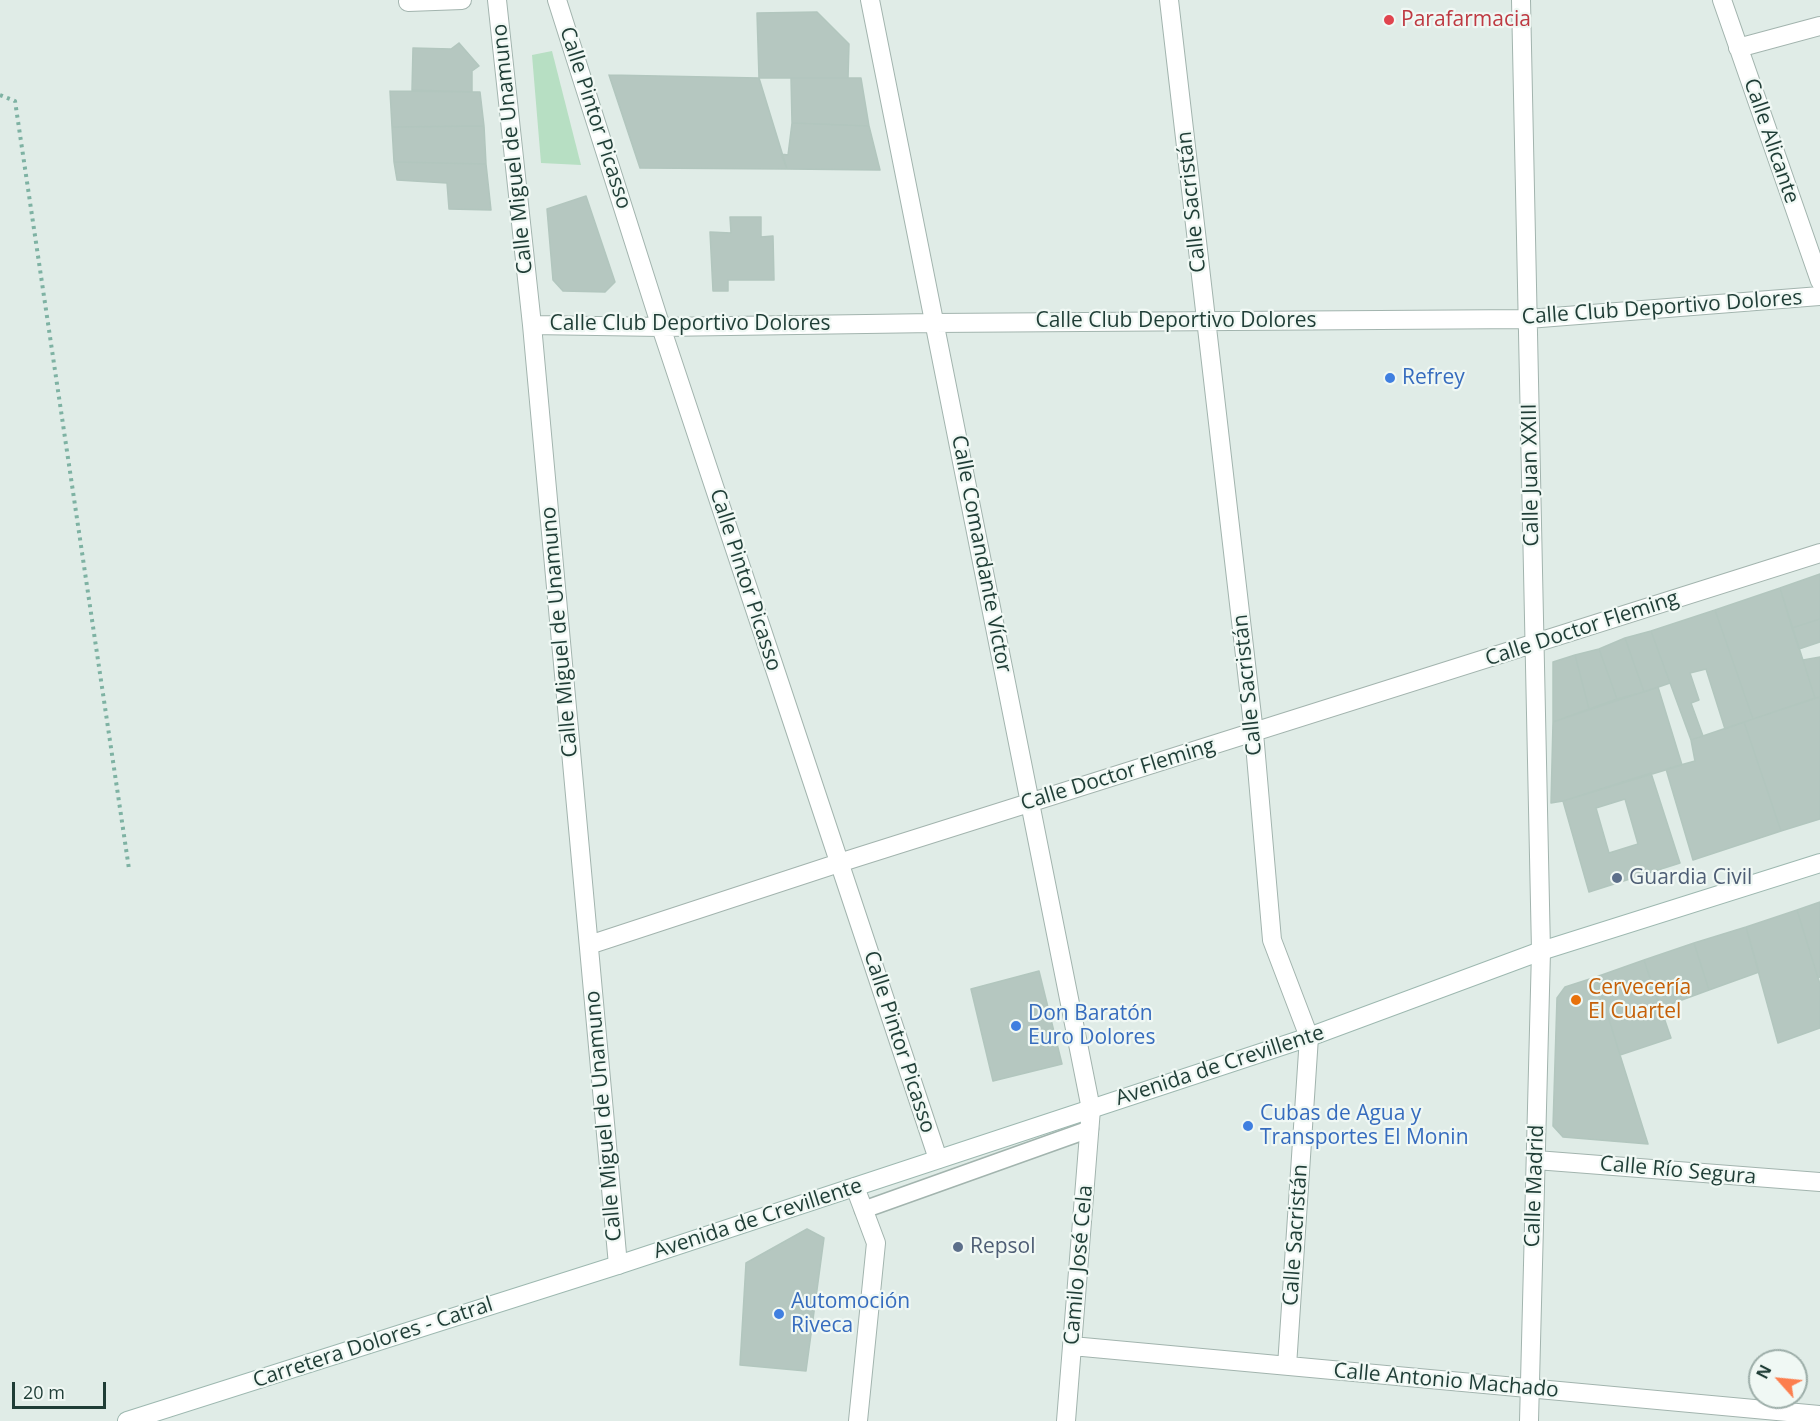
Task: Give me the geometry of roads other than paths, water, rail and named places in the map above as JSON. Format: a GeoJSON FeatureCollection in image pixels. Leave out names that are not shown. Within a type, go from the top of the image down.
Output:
{"type":"FeatureCollection","features":[{"type":"Feature","properties":{"kind":"street"},"geometry":{"type":"LineString","coordinates":[[408,2],[462,0]]}},
{"type":"Feature","properties":{"kind":"street","name":"Calle Miguel de Unamuno"},"geometry":{"type":"LineString","coordinates":[[497,0],[532,325],[618,1265]]}},
{"type":"Feature","properties":{"kind":"street","name":"Calle Pintor Picasso"},"geometry":{"type":"LineString","coordinates":[[557,0],[661,327],[938,1159]]}},
{"type":"Feature","properties":{"kind":"street","name":"Calle Comandante Víctor"},"geometry":{"type":"LineString","coordinates":[[870,0],[1091,1109]]}},
{"type":"Feature","properties":{"kind":"street","name":"Calle Sacristán"},"geometry":{"type":"LineString","coordinates":[[1169,0],[1254,733],[1272,940],[1309,1037],[1287,1366]]}},
{"type":"Feature","properties":{"kind":"street","name":"Calle Juan XXIII"},"geometry":{"type":"LineString","coordinates":[[1521,0],[1541,951]]}},
{"type":"Feature","properties":{"kind":"street","name":"Calle Alicante"},"geometry":{"type":"LineString","coordinates":[[1722,0],[1820,281]]}},
{"type":"Feature","properties":{"kind":"street"},"geometry":{"type":"LineString","coordinates":[[1738,48],[1820,26]]}},
{"type":"Feature","properties":{"kind":"street","name":"Calle Club Deportivo Dolores"},"geometry":{"type":"LineString","coordinates":[[532,325],[661,327],[1528,319],[1820,296]]}},
{"type":"Feature","properties":{"kind":"street","name":"Calle Doctor Fleming"},"geometry":{"type":"LineString","coordinates":[[589,945],[1030,802],[1820,553]]}},
{"type":"Feature","properties":{"kind":"street","name":"Avenida de Crevillente"},"geometry":{"type":"LineString","coordinates":[[618,1265],[1309,1037],[1541,951],[1820,863]]}},
{"type":"Feature","properties":{"kind":"street","name":"Calle Madrid"},"geometry":{"type":"LineString","coordinates":[[1529,1421],[1541,951]]}},
{"type":"Feature","properties":{"kind":"street","name":"Camilo José Cela"},"geometry":{"type":"LineString","coordinates":[[1066,1421],[1091,1109]]}},
{"type":"Feature","properties":{"kind":"street","name":"Calle Río Segura"},"geometry":{"type":"LineString","coordinates":[[1536,1160],[1820,1182]]}},
{"type":"Feature","properties":{"kind":"street"},"geometry":{"type":"LineString","coordinates":[[855,1187],[876,1243],[858,1421]]}},
{"type":"Feature","properties":{"kind":"street","name":"Carretera Dolores - Catral"},"geometry":{"type":"LineString","coordinates":[[128,1421],[618,1265]]}},
{"type":"Feature","properties":{"kind":"street","name":"Calle Antonio Machado"},"geometry":{"type":"LineString","coordinates":[[1072,1346],[1820,1416]]}},
{"type":"Feature","properties":{"kind":"lane"},"geometry":{"type":"LineString","coordinates":[[863,1210],[1090,1129]]}},
{"type":"Feature","properties":{"kind":"place","name":"Parafarmacia"},"geometry":{"type":"Point","coordinates":[1389,20]}},
{"type":"Feature","properties":{"kind":"place","name":"Refrey"},"geometry":{"type":"Point","coordinates":[1390,378]}},
{"type":"Feature","properties":{"kind":"place","name":"Guardia Civil"},"geometry":{"type":"Point","coordinates":[1617,878]}},
{"type":"Feature","properties":{"kind":"place","name":"Cervecería El Cuartel"},"geometry":{"type":"Point","coordinates":[1576,1000]}},
{"type":"Feature","properties":{"kind":"place","name":"Don Baratón Euro Dolores"},"geometry":{"type":"Point","coordinates":[1016,1026]}},
{"type":"Feature","properties":{"kind":"place","name":"Cubas de Agua y Transportes El Monin"},"geometry":{"type":"Point","coordinates":[1248,1126]}},
{"type":"Feature","properties":{"kind":"place","name":"Repsol"},"geometry":{"type":"Point","coordinates":[958,1247]}},
{"type":"Feature","properties":{"kind":"place","name":"Automoción Riveca"},"geometry":{"type":"Point","coordinates":[779,1314]}}]}
